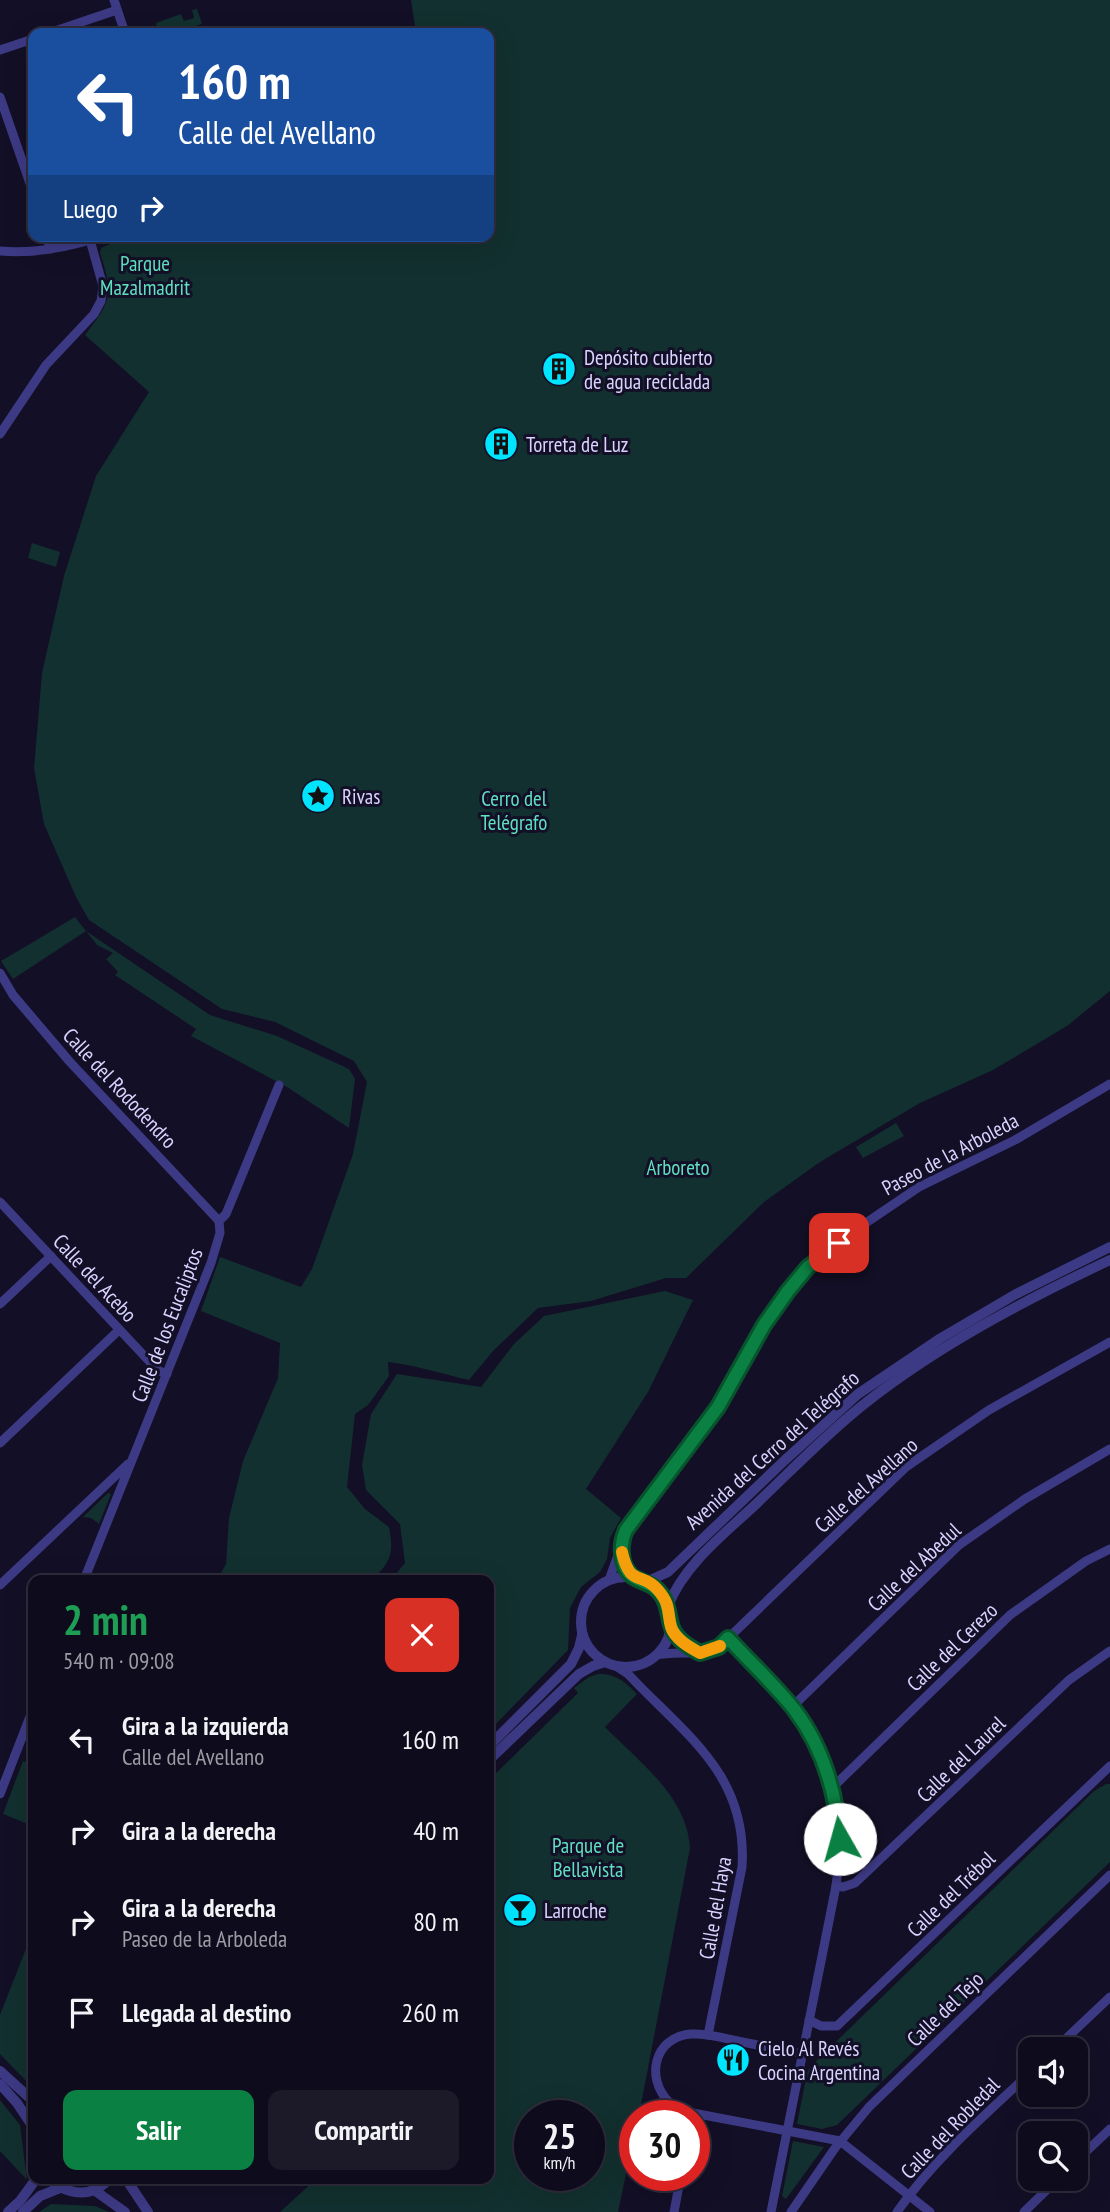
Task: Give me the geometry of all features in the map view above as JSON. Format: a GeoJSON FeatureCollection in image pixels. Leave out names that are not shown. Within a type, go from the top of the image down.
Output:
{"type":"FeatureCollection","features":[{"type":"Feature","properties":{"kind":"street"},"geometry":{"type":"LineString","coordinates":[[114,0],[123,28]]}},
{"type":"Feature","properties":{"kind":"street"},"geometry":{"type":"LineString","coordinates":[[64,28],[117,10]]}},
{"type":"Feature","properties":{"kind":"street"},"geometry":{"type":"LineString","coordinates":[[0,50],[28,41]]}},
{"type":"Feature","properties":{"kind":"street"},"geometry":{"type":"LineString","coordinates":[[0,97],[28,178]]}},
{"type":"Feature","properties":{"kind":"street"},"geometry":{"type":"LineString","coordinates":[[48,242],[50,249]]}},
{"type":"Feature","properties":{"kind":"street"},"geometry":{"type":"LineString","coordinates":[[0,251],[18,253],[81,242]]}},
{"type":"Feature","properties":{"kind":"street"},"geometry":{"type":"LineString","coordinates":[[0,434],[46,365],[94,314],[101,301],[103,286],[91,242]]}},
{"type":"Feature","properties":{"kind":"street","name":"Calle del Rododendro"},"geometry":{"type":"LineString","coordinates":[[0,973],[13,995],[70,1062],[219,1222]]}},
{"type":"Feature","properties":{"kind":"street","name":"Paseo de la Arboleda"},"geometry":{"type":"LineString","coordinates":[[609,1580],[622,1539],[718,1407],[764,1325],[808,1267],[854,1231],[919,1187],[1015,1140],[1110,1084]]}},
{"type":"Feature","properties":{"kind":"street","name":"Calle de los Eucaliptos"},"geometry":{"type":"LineString","coordinates":[[87,1575],[211,1263],[220,1233],[219,1222],[226,1214],[279,1085]]}},
{"type":"Feature","properties":{"kind":"street","name":"Calle del Acebo"},"geometry":{"type":"LineString","coordinates":[[0,1202],[119,1330],[159,1371],[167,1374]]}},
{"type":"Feature","properties":{"kind":"street","name":"Avenida del Cerro del Telégrafo"},"geometry":{"type":"LineString","coordinates":[[646,1582],[668,1572],[858,1394],[941,1338],[1006,1300],[1110,1247]]}},
{"type":"Feature","properties":{"kind":"street"},"geometry":{"type":"LineString","coordinates":[[0,1304],[51,1256]]}},
{"type":"Feature","properties":{"kind":"street","name":"Avenida del Cerro del Telégrafo"},"geometry":{"type":"LineString","coordinates":[[668,1606],[673,1592],[686,1573],[832,1431],[865,1404],[947,1347],[1022,1304],[1110,1260]]}},
{"type":"Feature","properties":{"kind":"street"},"geometry":{"type":"LineString","coordinates":[[0,1443],[119,1330]]}},
{"type":"Feature","properties":{"kind":"street","name":"Calle del Avellano"},"geometry":{"type":"LineString","coordinates":[[656,1656],[700,1653],[719,1647],[906,1467],[989,1409],[1110,1342]]}},
{"type":"Feature","properties":{"kind":"street","name":"Calle del Abedul"},"geometry":{"type":"LineString","coordinates":[[792,1707],[959,1545],[1025,1499],[1110,1450]]}},
{"type":"Feature","properties":{"kind":"street"},"geometry":{"type":"LineString","coordinates":[[0,1585],[131,1461]]}},
{"type":"Feature","properties":{"kind":"street"},"geometry":{"type":"LineString","coordinates":[[105,1485],[116,1486],[120,1491]]}},
{"type":"Feature","properties":{"kind":"street"},"geometry":{"type":"LineString","coordinates":[[622,1539],[624,1563],[633,1577]]}},
{"type":"Feature","properties":{"kind":"street","name":"Calle del Cerezo"},"geometry":{"type":"LineString","coordinates":[[832,1788],[1010,1615],[1086,1562],[1110,1549]]}},
{"type":"Feature","properties":{"kind":"street"},"geometry":{"type":"LineString","coordinates":[[610,1664],[595,1656],[582,1635],[580,1619],[584,1602],[594,1589],[609,1580],[633,1577],[660,1592],[668,1606],[671,1626],[684,1644],[700,1653]]}},
{"type":"Feature","properties":{"kind":"street"},"geometry":{"type":"LineString","coordinates":[[494,1755],[579,1674],[593,1665],[631,1667],[646,1662],[656,1656],[663,1647],[671,1626]]}},
{"type":"Feature","properties":{"kind":"street"},"geometry":{"type":"LineString","coordinates":[[494,1741],[571,1664],[582,1635]]}},
{"type":"Feature","properties":{"kind":"street"},"geometry":{"type":"LineString","coordinates":[[728,1638],[792,1707],[817,1746],[832,1788],[840,1839],[836,1886],[771,2212]]}},
{"type":"Feature","properties":{"kind":"street","name":"Calle del Laurel"},"geometry":{"type":"LineString","coordinates":[[836,1886],[855,1883],[1069,1680],[1110,1651]]}},
{"type":"Feature","properties":{"kind":"street","name":"Calle del Haya"},"geometry":{"type":"LineString","coordinates":[[610,1664],[628,1674],[705,1753],[732,1796],[738,1817],[743,1842],[741,1867],[708,2035]]}},
{"type":"Feature","properties":{"kind":"street"},"geometry":{"type":"LineString","coordinates":[[0,1794],[28,1722]]}},
{"type":"Feature","properties":{"kind":"street","name":"Calle del Trébol"},"geometry":{"type":"LineString","coordinates":[[809,2020],[828,2028],[838,2026],[1110,1766]]}},
{"type":"Feature","properties":{"kind":"street","name":"Calle del Tejo"},"geometry":{"type":"LineString","coordinates":[[791,2212],[850,2127],[1110,1875]]}},
{"type":"Feature","properties":{"kind":"street"},"geometry":{"type":"LineString","coordinates":[[1068,2037],[1110,1997]]}},
{"type":"Feature","properties":{"kind":"street"},"geometry":{"type":"LineString","coordinates":[[668,2100],[654,2073],[657,2056],[674,2038],[691,2034],[708,2035],[802,2054]]}},
{"type":"Feature","properties":{"kind":"street"},"geometry":{"type":"LineString","coordinates":[[0,2071],[28,2096]]}},
{"type":"Feature","properties":{"kind":"street"},"geometry":{"type":"LineString","coordinates":[[0,2084],[28,2120]]}},
{"type":"Feature","properties":{"kind":"street","name":"Calle del Robledal"},"geometry":{"type":"LineString","coordinates":[[897,2212],[950,2149],[1018,2084]]}},
{"type":"Feature","properties":{"kind":"street"},"geometry":{"type":"LineString","coordinates":[[710,2117],[840,2141],[930,2212]]}},
{"type":"Feature","properties":{"kind":"street"},"geometry":{"type":"LineString","coordinates":[[1088,2150],[1110,2129]]}},
{"type":"Feature","properties":{"kind":"street"},"geometry":{"type":"LineString","coordinates":[[8,2212],[32,2184]]}},
{"type":"Feature","properties":{"kind":"street"},"geometry":{"type":"LineString","coordinates":[[55,2184],[72,2191],[94,2190],[103,2184]]}},
{"type":"Feature","properties":{"kind":"street"},"geometry":{"type":"LineString","coordinates":[[129,2184],[148,2212]]}},
{"type":"Feature","properties":{"kind":"street"},"geometry":{"type":"LineString","coordinates":[[23,2212],[40,2196],[60,2188]]}},
{"type":"Feature","properties":{"kind":"street"},"geometry":{"type":"LineString","coordinates":[[94,2190],[125,2212]]}},
{"type":"Feature","properties":{"kind":"street"},"geometry":{"type":"LineString","coordinates":[[674,2212],[678,2191]]}},
{"type":"Feature","properties":{"kind":"street"},"geometry":{"type":"LineString","coordinates":[[1024,2212],[1046,2191]]}},
{"type":"Feature","properties":{"kind":"green space"},"geometry":{"type":"Polygon","coordinates":[[[411,0],[1110,0],[1110,991],[1067,1026],[993,1070],[920,1103],[820,1162],[764,1202],[686,1278],[666,1278],[591,1301],[538,1308],[493,1351],[469,1380],[388,1362],[389,1376],[368,1405],[355,1414],[347,1487],[365,1509],[389,1527],[390,1556],[377,1575],[220,1575],[226,1564],[229,1518],[243,1461],[278,1378],[280,1343],[201,1311],[220,1257],[301,1287],[312,1269],[353,1154],[367,1082],[354,1061],[275,1022],[222,1009],[89,920],[44,824],[34,768],[42,673],[64,576],[96,476],[149,392],[85,335],[100,314],[107,297],[107,279],[101,248],[114,242],[494,242],[494,28],[415,28],[411,0]]]}},
{"type":"Feature","properties":{"kind":"green space"},"geometry":{"type":"Polygon","coordinates":[[[197,9],[202,24],[190,28],[157,28],[156,23],[181,14],[184,21],[194,18],[192,10],[197,9]]]}},
{"type":"Feature","properties":{"kind":"green space"},"geometry":{"type":"Polygon","coordinates":[[[32,543],[60,552],[56,567],[28,558],[32,543]]]}},
{"type":"Feature","properties":{"kind":"green space"},"geometry":{"type":"Polygon","coordinates":[[[75,917],[86,931],[13,979],[1,961],[75,917]]]}},
{"type":"Feature","properties":{"kind":"green space"},"geometry":{"type":"Polygon","coordinates":[[[86,931],[210,1015],[277,1036],[349,1069],[355,1079],[349,1128],[287,1087],[191,1036],[196,1029],[115,975],[118,972],[106,959],[113,953],[97,945],[86,931]]]}},
{"type":"Feature","properties":{"kind":"green space"},"geometry":{"type":"Polygon","coordinates":[[[896,1123],[904,1136],[863,1158],[856,1147],[896,1123]]]}},
{"type":"Feature","properties":{"kind":"green space"},"geometry":{"type":"Polygon","coordinates":[[[665,1291],[693,1300],[648,1392],[586,1489],[621,1518],[610,1538],[607,1559],[600,1572],[581,1587],[570,1608],[568,1650],[494,1726],[494,1575],[395,1575],[405,1563],[400,1524],[366,1490],[362,1465],[371,1414],[397,1374],[481,1387],[514,1344],[544,1316],[665,1291]]]}},
{"type":"Feature","properties":{"kind":"green space"},"geometry":{"type":"Polygon","coordinates":[[[108,1493],[111,1494],[99,1524],[91,1518],[83,1517],[108,1493]]]}},
{"type":"Feature","properties":{"kind":"green space","name":"Parque de Bellavista"},"geometry":{"type":"Polygon","coordinates":[[[605,1674],[624,1682],[637,1694],[605,1727],[671,1796],[687,1829],[690,1848],[642,2100],[619,2100],[619,2191],[622,2191],[618,2212],[280,2212],[311,2184],[494,2184],[494,1775],[578,1693],[574,1688],[589,1677],[605,1674]]]}},
{"type":"Feature","properties":{"kind":"green space"},"geometry":{"type":"Polygon","coordinates":[[[23,1761],[28,1763],[28,1824],[3,1814],[23,1761]]]}},
{"type":"Feature","properties":{"kind":"green space"},"geometry":{"type":"Polygon","coordinates":[[[1110,1784],[1110,1862],[837,2125],[822,2129],[797,2124],[807,2073],[811,2066],[1094,1791],[1110,1784]]]}},
{"type":"Feature","properties":{"kind":"green space"},"geometry":{"type":"Polygon","coordinates":[[[28,1944],[28,2083],[0,2054],[0,2015],[28,1944]]]}},
{"type":"Feature","properties":{"kind":"green space"},"geometry":{"type":"Polygon","coordinates":[[[0,2100],[20,2125],[27,2180],[0,2151],[0,2100]]]}},
{"type":"Feature","properties":{"kind":"green space"},"geometry":{"type":"Polygon","coordinates":[[[793,2141],[824,2147],[786,2199],[782,2196],[793,2141]]]}},
{"type":"Feature","properties":{"kind":"green space"},"geometry":{"type":"Polygon","coordinates":[[[51,2204],[95,2206],[109,2212],[39,2212],[51,2204]]]}},
{"type":"Feature","properties":{"kind":"slow traffic"},"geometry":{"type":"LineString","coordinates":[[622,1552],[624,1563],[633,1577],[654,1586],[660,1592],[668,1606],[671,1626],[684,1644],[700,1653],[720,1646]]}},
{"type":"Feature","properties":{"kind":"place","name":"Depósito cubierto de agua reciclada"},"geometry":{"type":"Point","coordinates":[559,369]}},
{"type":"Feature","properties":{"kind":"place","name":"Torreta de Luz"},"geometry":{"type":"Point","coordinates":[501,444]}},
{"type":"Feature","properties":{"kind":"place","name":"Rivas"},"geometry":{"type":"Point","coordinates":[318,796]}},
{"type":"Feature","properties":{"kind":"place","name":"Larroche"},"geometry":{"type":"Point","coordinates":[520,1910]}},
{"type":"Feature","properties":{"kind":"place","name":"Cielo Al Revés Cocina Argentina"},"geometry":{"type":"Point","coordinates":[733,2060]}},
{"type":"Feature","properties":{"kind":"route"},"geometry":{"type":"LineString","coordinates":[[839,1243],[808,1267],[764,1325],[718,1407],[626,1530],[622,1539],[622,1553],[624,1563],[633,1577],[654,1586],[660,1592],[668,1606],[671,1626],[684,1644],[700,1653],[719,1647],[728,1638],[792,1707],[817,1746],[827,1773],[838,1815],[840,1839]]}},
{"type":"Feature","properties":{"kind":"park label","name":"Parque Mazalmadrit"},"geometry":{"type":"Point","coordinates":[145,275]}},
{"type":"Feature","properties":{"kind":"park label","name":"Cerro del Telégrafo"},"geometry":{"type":"Point","coordinates":[514,810]}},
{"type":"Feature","properties":{"kind":"park label","name":"Arboreto"},"geometry":{"type":"Point","coordinates":[678,1167]}}]}
